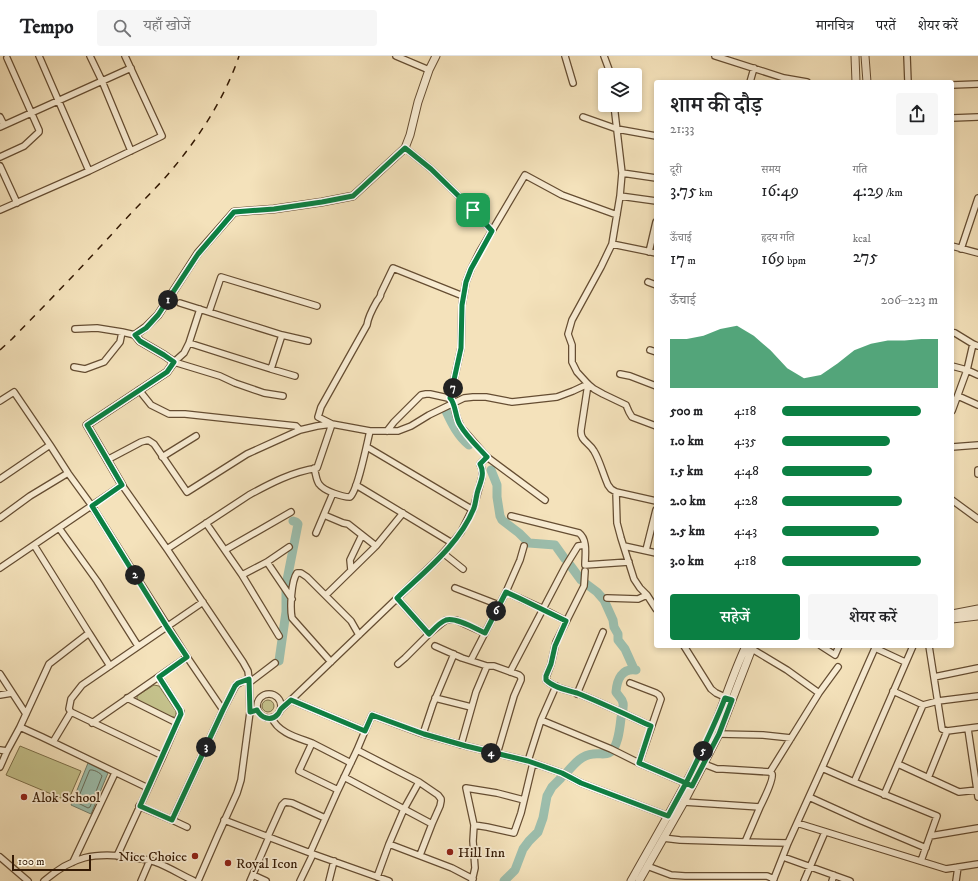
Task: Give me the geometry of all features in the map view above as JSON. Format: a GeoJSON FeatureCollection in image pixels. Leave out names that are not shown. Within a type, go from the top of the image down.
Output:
{"type":"FeatureCollection","features":[{"type":"Feature","properties":{"kind":"street"},"geometry":{"type":"LineString","coordinates":[[39,56],[89,171]]}},
{"type":"Feature","properties":{"kind":"street"},"geometry":{"type":"LineString","coordinates":[[90,56],[131,151]]}},
{"type":"Feature","properties":{"kind":"street"},"geometry":{"type":"LineString","coordinates":[[0,210],[89,171],[162,136],[125,56]]}},
{"type":"Feature","properties":{"kind":"street"},"geometry":{"type":"LineString","coordinates":[[396,56],[429,70]]}},
{"type":"Feature","properties":{"kind":"street"},"geometry":{"type":"LineString","coordinates":[[135,335],[146,328],[158,315],[198,254],[234,212],[274,209],[353,196],[405,148],[410,135],[418,102],[429,70],[436,56]]}},
{"type":"Feature","properties":{"kind":"street"},"geometry":{"type":"LineString","coordinates":[[565,56],[573,83]]}},
{"type":"Feature","properties":{"kind":"street"},"geometry":{"type":"LineString","coordinates":[[604,56],[608,68]]}},
{"type":"Feature","properties":{"kind":"street"},"geometry":{"type":"LineString","coordinates":[[715,56],[723,57],[784,78],[796,80]]}},
{"type":"Feature","properties":{"kind":"street"},"geometry":{"type":"LineString","coordinates":[[855,56],[856,80]]}},
{"type":"Feature","properties":{"kind":"street"},"geometry":{"type":"LineString","coordinates":[[865,56],[867,80]]}},
{"type":"Feature","properties":{"kind":"street"},"geometry":{"type":"LineString","coordinates":[[907,56],[908,80]]}},
{"type":"Feature","properties":{"kind":"street"},"geometry":{"type":"LineString","coordinates":[[0,60],[9,57],[39,130],[39,132],[24,146],[0,157]]}},
{"type":"Feature","properties":{"kind":"street"},"geometry":{"type":"LineString","coordinates":[[0,117],[2,126],[131,68]]}},
{"type":"Feature","properties":{"kind":"street"},"geometry":{"type":"LineString","coordinates":[[751,80],[754,68]]}},
{"type":"Feature","properties":{"kind":"street"},"geometry":{"type":"LineString","coordinates":[[954,85],[978,84]]}},
{"type":"Feature","properties":{"kind":"street"},"geometry":{"type":"LineString","coordinates":[[615,112],[622,173],[620,196],[612,244],[572,320],[568,334],[572,344],[572,362],[577,372],[588,384],[603,394],[626,405],[630,415],[654,425]]}},
{"type":"Feature","properties":{"kind":"street"},"geometry":{"type":"LineString","coordinates":[[583,117],[617,129],[654,136]]}},
{"type":"Feature","properties":{"kind":"street"},"geometry":{"type":"LineString","coordinates":[[954,118],[978,117]]}},
{"type":"Feature","properties":{"kind":"street"},"geometry":{"type":"LineString","coordinates":[[405,148],[431,169],[492,231]]}},
{"type":"Feature","properties":{"kind":"street"},"geometry":{"type":"LineString","coordinates":[[0,166],[17,203]]}},
{"type":"Feature","properties":{"kind":"street"},"geometry":{"type":"LineString","coordinates":[[622,173],[654,178]]}},
{"type":"Feature","properties":{"kind":"street"},"geometry":{"type":"LineString","coordinates":[[545,500],[487,457],[461,427],[457,418],[452,401],[461,348],[463,296],[466,282],[471,269],[525,175],[562,195],[617,215]]}},
{"type":"Feature","properties":{"kind":"street"},"geometry":{"type":"LineString","coordinates":[[620,196],[654,201]]}},
{"type":"Feature","properties":{"kind":"street"},"geometry":{"type":"LineString","coordinates":[[962,248],[978,198]]}},
{"type":"Feature","properties":{"kind":"street"},"geometry":{"type":"LineString","coordinates":[[649,252],[654,231]]}},
{"type":"Feature","properties":{"kind":"street"},"geometry":{"type":"LineString","coordinates":[[612,244],[654,253]]}},
{"type":"Feature","properties":{"kind":"street"},"geometry":{"type":"LineString","coordinates":[[954,246],[978,253]]}},
{"type":"Feature","properties":{"kind":"street"},"geometry":{"type":"LineString","coordinates":[[463,296],[393,268],[381,296],[321,407],[318,417],[332,424],[370,431],[401,431],[452,401],[464,398],[486,397],[512,402],[557,397],[588,384]]}},
{"type":"Feature","properties":{"kind":"street"},"geometry":{"type":"LineString","coordinates":[[209,312],[221,277],[317,306]]}},
{"type":"Feature","properties":{"kind":"street"},"geometry":{"type":"LineString","coordinates":[[648,282],[654,284]]}},
{"type":"Feature","properties":{"kind":"street"},"geometry":{"type":"LineString","coordinates":[[180,302],[308,341]]}},
{"type":"Feature","properties":{"kind":"street"},"geometry":{"type":"LineString","coordinates":[[198,881],[240,786],[250,712],[248,671],[203,602],[122,485],[87,425],[167,372],[174,362],[184,353],[189,343],[200,309]]}},
{"type":"Feature","properties":{"kind":"street"},"geometry":{"type":"LineString","coordinates":[[75,329],[97,328],[135,335],[140,341],[174,362],[220,376],[264,393],[283,396]]}},
{"type":"Feature","properties":{"kind":"street"},"geometry":{"type":"LineString","coordinates":[[74,367],[85,368],[104,362],[120,342],[122,332]]}},
{"type":"Feature","properties":{"kind":"street"},"geometry":{"type":"LineString","coordinates":[[954,406],[975,345],[955,332]]}},
{"type":"Feature","properties":{"kind":"street"},"geometry":{"type":"LineString","coordinates":[[271,369],[282,334]]}},
{"type":"Feature","properties":{"kind":"street"},"geometry":{"type":"LineString","coordinates":[[189,343],[295,376]]}},
{"type":"Feature","properties":{"kind":"street"},"geometry":{"type":"LineString","coordinates":[[650,350],[654,351]]}},
{"type":"Feature","properties":{"kind":"street"},"geometry":{"type":"LineString","coordinates":[[954,367],[978,375]]}},
{"type":"Feature","properties":{"kind":"street"},"geometry":{"type":"LineString","coordinates":[[620,374],[630,376],[654,385]]}},
{"type":"Feature","properties":{"kind":"street"},"geometry":{"type":"LineString","coordinates":[[588,384],[581,435],[594,450],[608,485],[616,492],[654,501]]}},
{"type":"Feature","properties":{"kind":"street"},"geometry":{"type":"LineString","coordinates":[[139,390],[151,405],[169,414],[185,414],[296,426],[300,430]]}},
{"type":"Feature","properties":{"kind":"street"},"geometry":{"type":"LineString","coordinates":[[0,401],[14,392],[92,506],[167,627],[223,710]]}},
{"type":"Feature","properties":{"kind":"street"},"geometry":{"type":"LineString","coordinates":[[387,432],[394,422],[421,395],[430,394],[452,401]]}},
{"type":"Feature","properties":{"kind":"street"},"geometry":{"type":"LineString","coordinates":[[958,396],[978,405]]}},
{"type":"Feature","properties":{"kind":"street"},"geometry":{"type":"LineString","coordinates":[[107,460],[141,442],[148,440],[154,444],[188,492],[247,454],[300,430],[332,424]]}},
{"type":"Feature","properties":{"kind":"street"},"geometry":{"type":"LineString","coordinates":[[167,549],[263,487],[280,478],[307,469],[317,468],[332,424]]}},
{"type":"Feature","properties":{"kind":"street"},"geometry":{"type":"LineString","coordinates":[[314,468],[320,485],[324,489],[345,497],[350,497],[354,492],[370,431]]}},
{"type":"Feature","properties":{"kind":"street"},"geometry":{"type":"LineString","coordinates":[[162,457],[196,436]]}},
{"type":"Feature","properties":{"kind":"street"},"geometry":{"type":"LineString","coordinates":[[0,479],[50,445]]}},
{"type":"Feature","properties":{"kind":"street"},"geometry":{"type":"LineString","coordinates":[[954,447],[978,445]]}},
{"type":"Feature","properties":{"kind":"street"},"geometry":{"type":"LineString","coordinates":[[367,447],[473,510]]}},
{"type":"Feature","properties":{"kind":"street"},"geometry":{"type":"LineString","coordinates":[[281,709],[280,701],[277,697],[270,694],[262,695],[256,706],[262,717],[268,719],[278,715],[281,709],[360,635],[443,553],[461,532],[473,510],[482,476],[480,464],[487,457]]}},
{"type":"Feature","properties":{"kind":"street"},"geometry":{"type":"LineString","coordinates":[[0,518],[30,496],[68,473]]}},
{"type":"Feature","properties":{"kind":"street"},"geometry":{"type":"LineString","coordinates":[[0,568],[122,485]]}},
{"type":"Feature","properties":{"kind":"street"},"geometry":{"type":"LineString","coordinates":[[356,485],[452,543]]}},
{"type":"Feature","properties":{"kind":"street"},"geometry":{"type":"LineString","coordinates":[[616,492],[618,523],[629,562],[637,584],[654,606]]}},
{"type":"Feature","properties":{"kind":"street"},"geometry":{"type":"LineString","coordinates":[[316,532],[334,493]]}},
{"type":"Feature","properties":{"kind":"street"},"geometry":{"type":"LineString","coordinates":[[954,501],[978,519]]}},
{"type":"Feature","properties":{"kind":"street"},"geometry":{"type":"LineString","coordinates":[[225,550],[291,512]]}},
{"type":"Feature","properties":{"kind":"street"},"geometry":{"type":"LineString","coordinates":[[326,595],[376,546],[403,513]]}},
{"type":"Feature","properties":{"kind":"street"},"geometry":{"type":"LineString","coordinates":[[324,515],[348,524],[376,546]]}},
{"type":"Feature","properties":{"kind":"street"},"geometry":{"type":"LineString","coordinates":[[511,516],[576,532],[582,536],[585,545],[586,565],[629,562]]}},
{"type":"Feature","properties":{"kind":"street"},"geometry":{"type":"LineString","coordinates":[[646,550],[654,518]]}},
{"type":"Feature","properties":{"kind":"street"},"geometry":{"type":"LineString","coordinates":[[206,523],[242,575],[279,636]]}},
{"type":"Feature","properties":{"kind":"street"},"geometry":{"type":"LineString","coordinates":[[59,528],[138,646]]}},
{"type":"Feature","properties":{"kind":"street"},"geometry":{"type":"LineString","coordinates":[[351,570],[350,560],[362,535]]}},
{"type":"Feature","properties":{"kind":"street"},"geometry":{"type":"LineString","coordinates":[[34,545],[110,666]]}},
{"type":"Feature","properties":{"kind":"street"},"geometry":{"type":"LineString","coordinates":[[510,672],[565,567],[577,548],[585,545]]}},
{"type":"Feature","properties":{"kind":"street"},"geometry":{"type":"LineString","coordinates":[[471,660],[506,592],[520,560],[524,546]]}},
{"type":"Feature","properties":{"kind":"street"},"geometry":{"type":"LineString","coordinates":[[624,546],[654,552]]}},
{"type":"Feature","properties":{"kind":"street"},"geometry":{"type":"LineString","coordinates":[[242,575],[267,562],[289,547]]}},
{"type":"Feature","properties":{"kind":"street"},"geometry":{"type":"LineString","coordinates":[[443,553],[463,569]]}},
{"type":"Feature","properties":{"kind":"street"},"geometry":{"type":"LineString","coordinates":[[267,562],[292,599]]}},
{"type":"Feature","properties":{"kind":"street"},"geometry":{"type":"LineString","coordinates":[[585,571],[584,583],[556,642],[551,664],[545,678],[548,682],[556,686],[651,726]]}},
{"type":"Feature","properties":{"kind":"street"},"geometry":{"type":"LineString","coordinates":[[330,662],[294,620],[291,613],[293,581],[296,575],[299,573],[305,575],[351,621],[360,635]]}},
{"type":"Feature","properties":{"kind":"street"},"geometry":{"type":"LineString","coordinates":[[455,588],[499,605]]}},
{"type":"Feature","properties":{"kind":"street"},"geometry":{"type":"LineString","coordinates":[[506,592],[566,621]]}},
{"type":"Feature","properties":{"kind":"street"},"geometry":{"type":"LineString","coordinates":[[607,598],[638,599],[647,595]]}},
{"type":"Feature","properties":{"kind":"street"},"geometry":{"type":"LineString","coordinates":[[397,598],[429,634]]}},
{"type":"Feature","properties":{"kind":"street"},"geometry":{"type":"LineString","coordinates":[[53,742],[71,712],[69,709],[71,699],[82,685],[203,602]]}},
{"type":"Feature","properties":{"kind":"street"},"geometry":{"type":"LineString","coordinates":[[954,614],[978,609]]}},
{"type":"Feature","properties":{"kind":"street"},"geometry":{"type":"LineString","coordinates":[[954,619],[978,616]]}},
{"type":"Feature","properties":{"kind":"street"},"geometry":{"type":"LineString","coordinates":[[398,664],[446,620],[456,620],[485,633]]}},
{"type":"Feature","properties":{"kind":"street"},"geometry":{"type":"LineString","coordinates":[[577,694],[603,632]]}},
{"type":"Feature","properties":{"kind":"street"},"geometry":{"type":"LineString","coordinates":[[0,767],[50,664],[89,633]]}},
{"type":"Feature","properties":{"kind":"street"},"geometry":{"type":"LineString","coordinates":[[435,646],[487,666],[494,666],[521,678],[512,702],[497,754]]}},
{"type":"Feature","properties":{"kind":"street"},"geometry":{"type":"LineString","coordinates":[[685,648],[711,689],[729,699]]}},
{"type":"Feature","properties":{"kind":"street"},"geometry":{"type":"LineString","coordinates":[[631,881],[668,816],[704,764],[719,734],[729,699],[750,648]]}},
{"type":"Feature","properties":{"kind":"street"},"geometry":{"type":"LineString","coordinates":[[752,648],[783,667],[819,693]]}},
{"type":"Feature","properties":{"kind":"street"},"geometry":{"type":"LineString","coordinates":[[824,648],[835,655],[838,648]]}},
{"type":"Feature","properties":{"kind":"street"},"geometry":{"type":"LineString","coordinates":[[647,866],[671,875],[767,876],[774,880],[788,843],[822,768],[873,648]]}},
{"type":"Feature","properties":{"kind":"street"},"geometry":{"type":"LineString","coordinates":[[875,648],[905,662]]}},
{"type":"Feature","properties":{"kind":"street"},"geometry":{"type":"LineString","coordinates":[[854,782],[912,648]]}},
{"type":"Feature","properties":{"kind":"street"},"geometry":{"type":"LineString","coordinates":[[929,648],[941,728],[948,731],[978,727]]}},
{"type":"Feature","properties":{"kind":"street"},"geometry":{"type":"LineString","coordinates":[[424,734],[430,710],[454,654]]}},
{"type":"Feature","properties":{"kind":"street"},"geometry":{"type":"LineString","coordinates":[[92,722],[187,657]]}},
{"type":"Feature","properties":{"kind":"street"},"geometry":{"type":"LineString","coordinates":[[172,820],[236,685],[241,682],[249,681],[275,663]]}},
{"type":"Feature","properties":{"kind":"street"},"geometry":{"type":"LineString","coordinates":[[461,745],[471,707],[487,666]]}},
{"type":"Feature","properties":{"kind":"street"},"geometry":{"type":"LineString","coordinates":[[770,772],[819,693],[838,667]]}},
{"type":"Feature","properties":{"kind":"street"},"geometry":{"type":"LineString","coordinates":[[934,677],[978,668]]}},
{"type":"Feature","properties":{"kind":"street"},"geometry":{"type":"LineString","coordinates":[[0,674],[26,714]]}},
{"type":"Feature","properties":{"kind":"street"},"geometry":{"type":"LineString","coordinates":[[117,856],[181,714],[159,677]]}},
{"type":"Feature","properties":{"kind":"street"},"geometry":{"type":"LineString","coordinates":[[630,684],[656,693],[660,697],[661,702],[651,726],[639,763]]}},
{"type":"Feature","properties":{"kind":"street"},"geometry":{"type":"LineString","coordinates":[[474,825],[514,834],[524,800],[530,762],[541,720],[556,686]]}},
{"type":"Feature","properties":{"kind":"street"},"geometry":{"type":"LineString","coordinates":[[893,691],[923,705],[938,701],[978,696]]}},
{"type":"Feature","properties":{"kind":"street"},"geometry":{"type":"LineString","coordinates":[[0,695],[12,693]]}},
{"type":"Feature","properties":{"kind":"street"},"geometry":{"type":"LineString","coordinates":[[128,698],[177,723]]}},
{"type":"Feature","properties":{"kind":"street"},"geometry":{"type":"LineString","coordinates":[[435,698],[471,707]]}},
{"type":"Feature","properties":{"kind":"street"},"geometry":{"type":"LineString","coordinates":[[639,881],[684,802],[689,785],[716,721],[729,699]]}},
{"type":"Feature","properties":{"kind":"street"},"geometry":{"type":"LineString","coordinates":[[291,700],[365,731]]}},
{"type":"Feature","properties":{"kind":"street"},"geometry":{"type":"LineString","coordinates":[[884,795],[923,705]]}},
{"type":"Feature","properties":{"kind":"street"},"geometry":{"type":"LineString","coordinates":[[250,712],[257,710]]}},
{"type":"Feature","properties":{"kind":"street"},"geometry":{"type":"LineString","coordinates":[[71,712],[163,756]]}},
{"type":"Feature","properties":{"kind":"street"},"geometry":{"type":"LineString","coordinates":[[300,881],[325,818],[372,715],[424,734],[530,762],[562,773],[581,783],[668,816]]}},
{"type":"Feature","properties":{"kind":"street"},"geometry":{"type":"LineString","coordinates":[[272,718],[275,725],[280,729],[351,762]]}},
{"type":"Feature","properties":{"kind":"street"},"geometry":{"type":"LineString","coordinates":[[541,720],[613,750],[689,785]]}},
{"type":"Feature","properties":{"kind":"street"},"geometry":{"type":"LineString","coordinates":[[20,727],[148,788]]}},
{"type":"Feature","properties":{"kind":"street"},"geometry":{"type":"LineString","coordinates":[[898,764],[959,792],[977,794],[968,729]]}},
{"type":"Feature","properties":{"kind":"street"},"geometry":{"type":"LineString","coordinates":[[928,778],[948,731]]}},
{"type":"Feature","properties":{"kind":"street"},"geometry":{"type":"LineString","coordinates":[[719,734],[763,735],[791,738]]}},
{"type":"Feature","properties":{"kind":"street"},"geometry":{"type":"LineString","coordinates":[[312,744],[299,772],[338,790]]}},
{"type":"Feature","properties":{"kind":"street"},"geometry":{"type":"LineString","coordinates":[[0,750],[7,751]]}},
{"type":"Feature","properties":{"kind":"street"},"geometry":{"type":"LineString","coordinates":[[357,750],[419,782],[429,788],[441,799],[440,806],[420,855]]}},
{"type":"Feature","properties":{"kind":"street"},"geometry":{"type":"LineString","coordinates":[[704,764],[723,770],[770,772]]}},
{"type":"Feature","properties":{"kind":"street"},"geometry":{"type":"LineString","coordinates":[[822,768],[937,816],[921,861]]}},
{"type":"Feature","properties":{"kind":"street"},"geometry":{"type":"LineString","coordinates":[[745,842],[772,781],[772,775],[770,772]]}},
{"type":"Feature","properties":{"kind":"street"},"geometry":{"type":"LineString","coordinates":[[73,862],[116,773]]}},
{"type":"Feature","properties":{"kind":"street"},"geometry":{"type":"LineString","coordinates":[[344,777],[432,824]]}},
{"type":"Feature","properties":{"kind":"street"},"geometry":{"type":"LineString","coordinates":[[377,877],[404,809],[419,782]]}},
{"type":"Feature","properties":{"kind":"street"},"geometry":{"type":"LineString","coordinates":[[389,844],[452,868],[472,880],[475,868],[473,841],[474,825],[466,788],[491,791],[524,800]]}},
{"type":"Feature","properties":{"kind":"street"},"geometry":{"type":"LineString","coordinates":[[809,797],[926,848]]}},
{"type":"Feature","properties":{"kind":"street"},"geometry":{"type":"LineString","coordinates":[[250,881],[285,802],[292,803],[325,818]]}},
{"type":"Feature","properties":{"kind":"street"},"geometry":{"type":"LineString","coordinates":[[684,802],[760,807]]}},
{"type":"Feature","properties":{"kind":"street"},"geometry":{"type":"LineString","coordinates":[[140,806],[187,827]]}},
{"type":"Feature","properties":{"kind":"street"},"geometry":{"type":"LineString","coordinates":[[224,820],[389,881]]}},
{"type":"Feature","properties":{"kind":"street"},"geometry":{"type":"LineString","coordinates":[[797,823],[946,869],[978,864]]}},
{"type":"Feature","properties":{"kind":"street"},"geometry":{"type":"LineString","coordinates":[[930,836],[978,828]]}},
{"type":"Feature","properties":{"kind":"street"},"geometry":{"type":"LineString","coordinates":[[804,881],[826,832]]}},
{"type":"Feature","properties":{"kind":"street"},"geometry":{"type":"LineString","coordinates":[[663,838],[680,840],[788,843]]}},
{"type":"Feature","properties":{"kind":"street"},"geometry":{"type":"LineString","coordinates":[[44,881],[58,870],[73,862],[99,855],[150,860],[194,881]]}},
{"type":"Feature","properties":{"kind":"street"},"geometry":{"type":"LineString","coordinates":[[0,857],[28,881]]}},
{"type":"Feature","properties":{"kind":"street"},"geometry":{"type":"LineString","coordinates":[[783,857],[810,867],[833,878],[850,881]]}},
{"type":"Feature","properties":{"kind":"street"},"geometry":{"type":"LineString","coordinates":[[141,881],[150,860]]}},
{"type":"Feature","properties":{"kind":"street"},"geometry":{"type":"LineString","coordinates":[[329,881],[334,861]]}},
{"type":"Feature","properties":{"kind":"street"},"geometry":{"type":"LineString","coordinates":[[956,881],[958,867]]}},
{"type":"Feature","properties":{"kind":"street"},"geometry":{"type":"LineString","coordinates":[[253,874],[266,881]]}},
{"type":"Feature","properties":{"kind":"shaded area"},"geometry":{"type":"Polygon","coordinates":[[[154,685],[159,686],[176,711],[175,717],[171,717],[137,700],[137,696],[154,685]]]}},
{"type":"Feature","properties":{"kind":"shaded area"},"geometry":{"type":"Polygon","coordinates":[[[266,700],[270,700],[274,706],[270,712],[266,712],[262,708],[262,704],[266,700]]]}},
{"type":"Feature","properties":{"kind":"shaded area"},"geometry":{"type":"Polygon","coordinates":[[[20,746],[81,771],[68,801],[6,775],[20,746]]]}},
{"type":"Feature","properties":{"kind":"water"},"geometry":{"type":"Polygon","coordinates":[[[88,763],[108,773],[91,814],[71,805],[88,763]]]}},
{"type":"Feature","properties":{"kind":"waterway"},"geometry":{"type":"LineString","coordinates":[[446,411],[458,434],[469,445]]}},
{"type":"Feature","properties":{"kind":"waterway"},"geometry":{"type":"LineString","coordinates":[[491,470],[497,485],[497,497],[502,520],[529,543],[555,545],[565,559]]}},
{"type":"Feature","properties":{"kind":"waterway"},"geometry":{"type":"LineString","coordinates":[[279,661],[286,612],[286,585],[298,524],[293,521]]}},
{"type":"Feature","properties":{"kind":"waterway"},"geometry":{"type":"LineString","coordinates":[[570,565],[581,580],[597,592],[604,600],[618,634],[618,640],[625,649],[634,669]]}},
{"type":"Feature","properties":{"kind":"waterway"},"geometry":{"type":"LineString","coordinates":[[568,771],[576,762],[585,756],[607,754],[615,747],[623,707],[622,700],[616,692],[619,679],[621,675],[627,671],[636,670]]}},
{"type":"Feature","properties":{"kind":"waterway"},"geometry":{"type":"LineString","coordinates":[[504,881],[515,870],[523,849],[538,832],[543,818],[547,796],[552,787],[561,778]]}},
{"type":"Feature","properties":{"kind":"railway"},"geometry":{"type":"LineString","coordinates":[[0,350],[67,282],[175,166],[197,137],[217,106],[233,73],[239,56]]}},
{"type":"Feature","properties":{"kind":"place","name":"Alok School"},"geometry":{"type":"Point","coordinates":[24,797]}},
{"type":"Feature","properties":{"kind":"place","name":"Hill Inn"},"geometry":{"type":"Point","coordinates":[450,852]}},
{"type":"Feature","properties":{"kind":"place","name":"Nice Choice"},"geometry":{"type":"Point","coordinates":[195,856]}},
{"type":"Feature","properties":{"kind":"place","name":"Royal Icon"},"geometry":{"type":"Point","coordinates":[228,863]}},
{"type":"Feature","properties":{"kind":"route"},"geometry":{"type":"LineString","coordinates":[[473,210],[431,169],[405,148],[353,196],[274,209],[234,212],[198,254],[158,315],[146,328],[135,335],[140,341],[174,362],[167,372],[87,425],[122,485],[92,506],[187,657],[159,677],[181,714],[140,806],[172,820],[235,686],[238,683],[249,679],[250,712],[257,710],[262,717],[268,719],[278,715],[281,709],[291,700],[365,731],[372,715],[409,730],[528,761],[562,773],[581,783],[668,816],[686,783],[692,786],[719,734],[732,700],[725,698],[706,745],[686,783],[639,763],[651,726],[556,686],[546,680],[545,678],[551,664],[555,646],[566,621],[506,592],[485,633],[456,620],[446,620],[429,634],[397,598],[437,560],[461,532],[474,506],[483,473],[480,464],[487,457],[461,427],[453,401],[450,398],[461,348],[462,305],[466,282],[480,251],[492,231],[473,210]]}}]}
